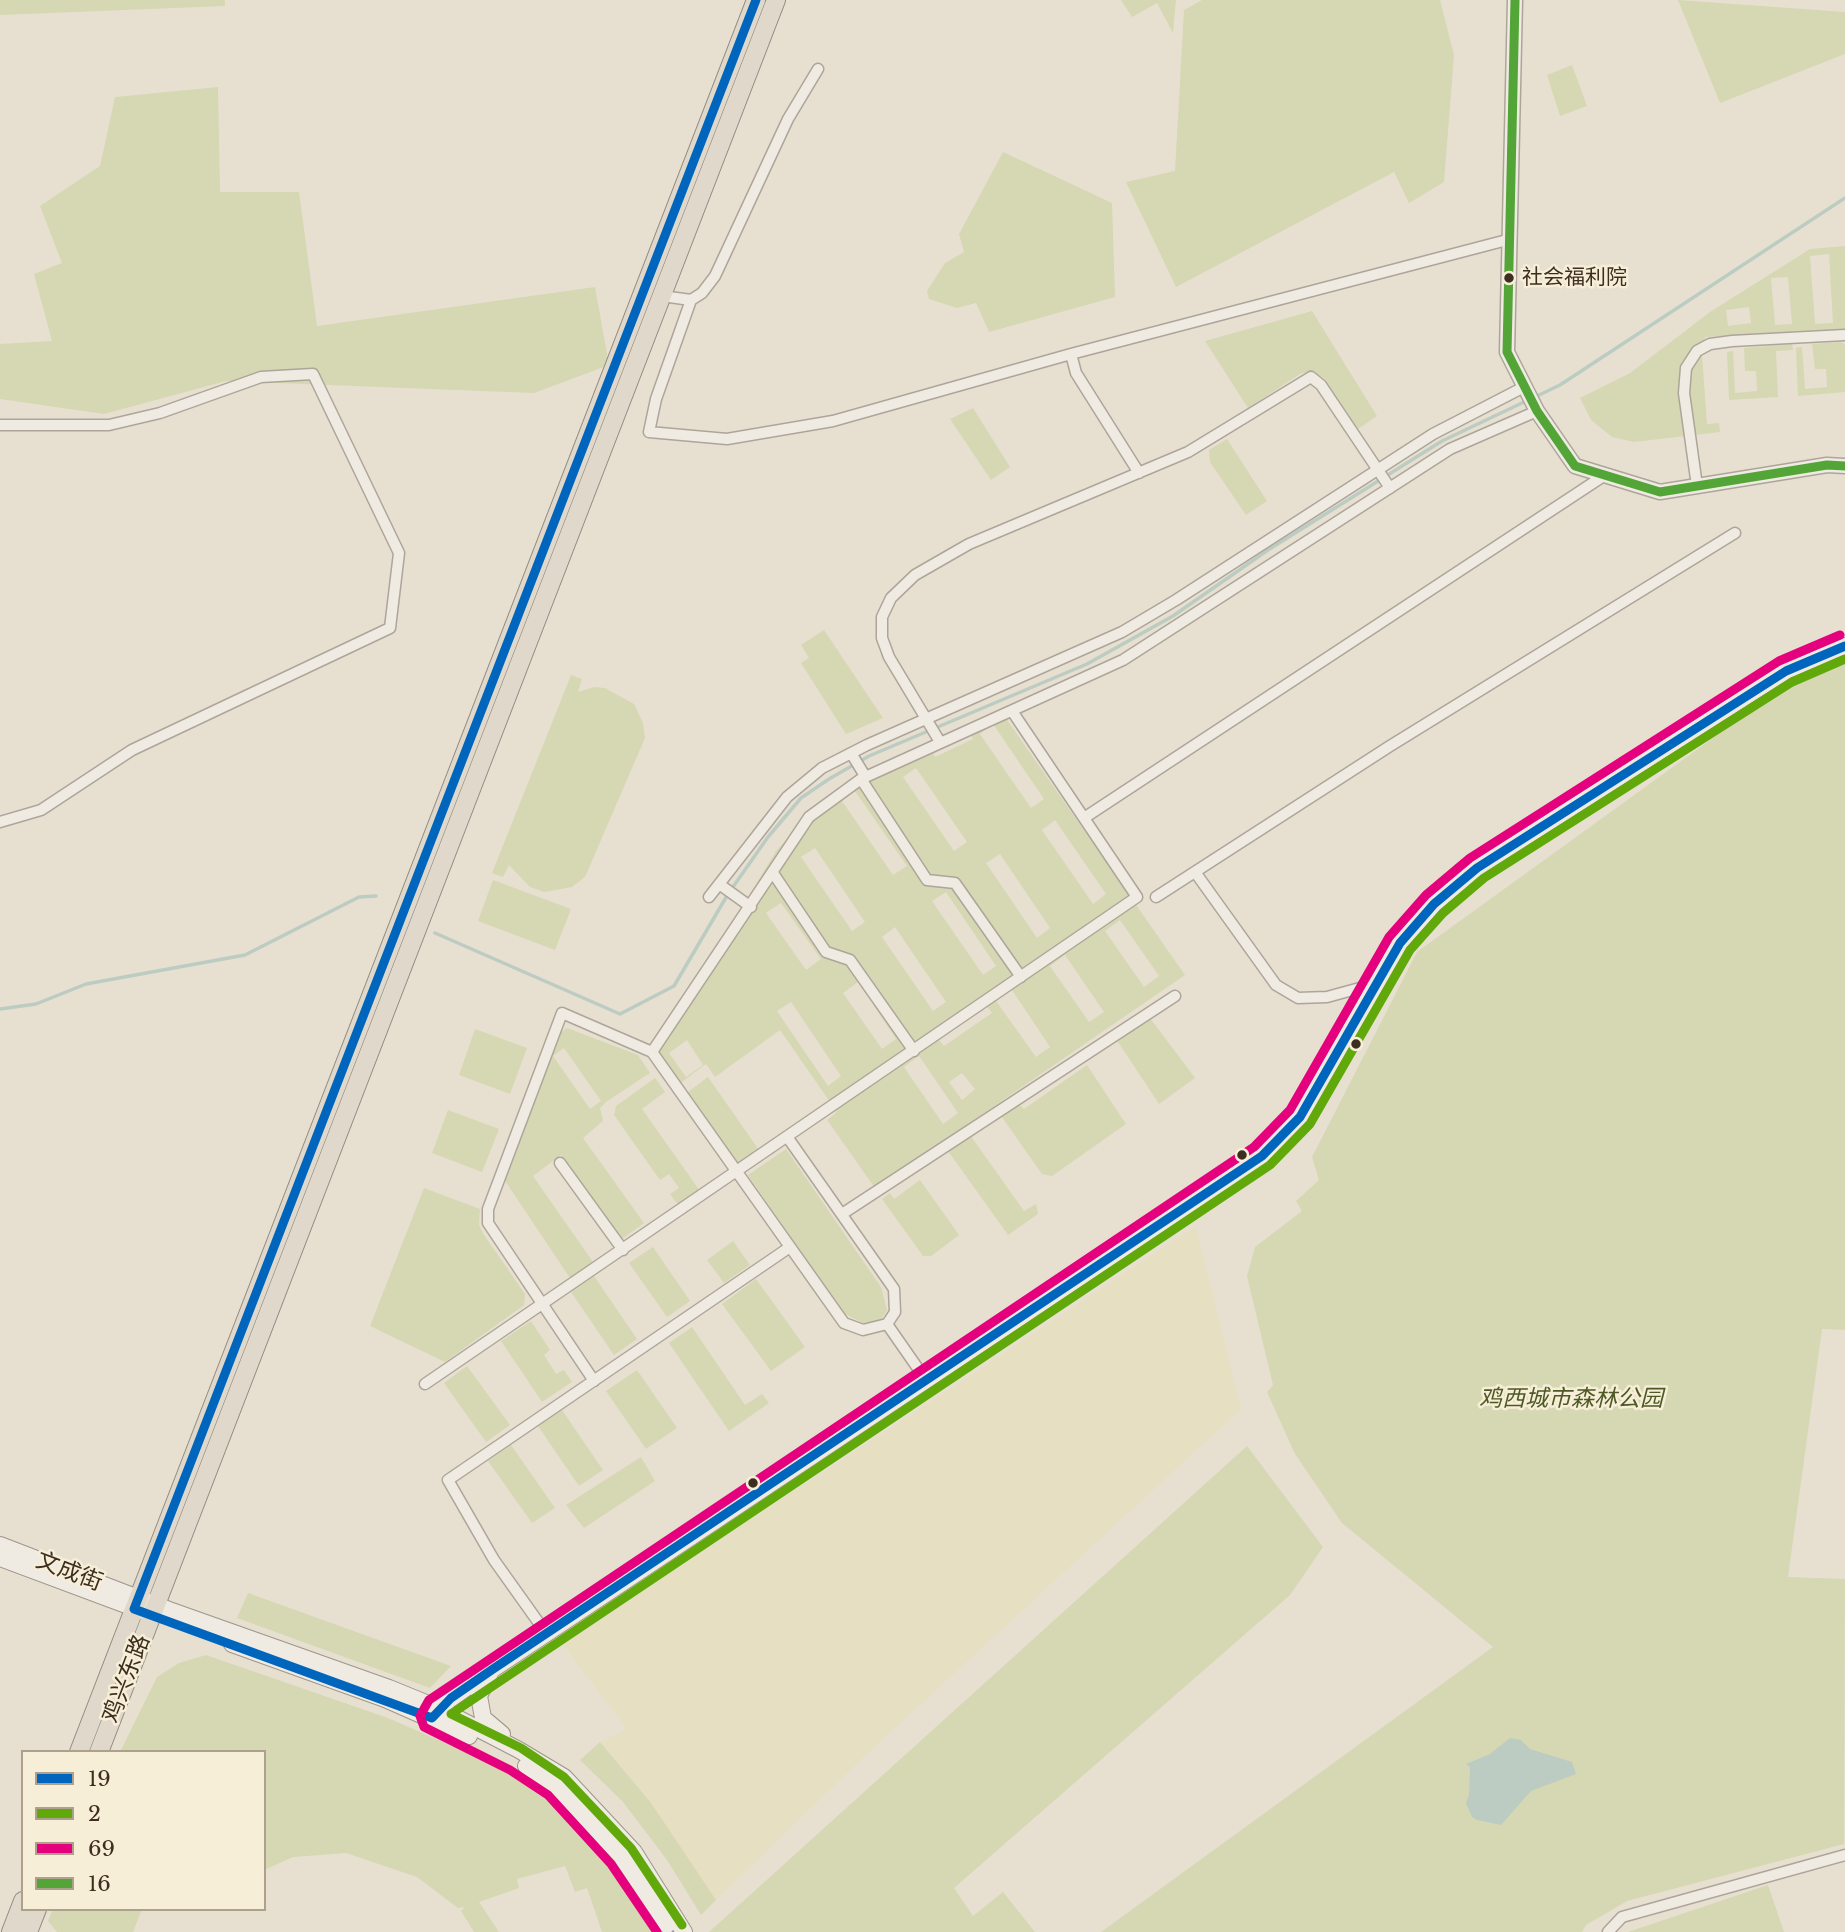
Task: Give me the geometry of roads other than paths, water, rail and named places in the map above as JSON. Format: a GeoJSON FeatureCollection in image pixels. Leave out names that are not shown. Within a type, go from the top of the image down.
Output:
{"type":"FeatureCollection","features":[{"type":"Feature","properties":{"kind":"highway","name":"鸡兴东路"},"geometry":{"type":"LineString","coordinates":[[80,1750],[756,0]]}},
{"type":"Feature","properties":{"kind":"highway","name":"鸡兴东路"},"geometry":{"type":"LineString","coordinates":[[100,1750],[776,0]]}},
{"type":"Feature","properties":{"kind":"highway"},"geometry":{"type":"LineString","coordinates":[[11,1932],[21,1906]]}},
{"type":"Feature","properties":{"kind":"highway"},"geometry":{"type":"LineString","coordinates":[[28,1932],[36,1911]]}},
{"type":"Feature","properties":{"kind":"main road"},"geometry":{"type":"LineString","coordinates":[[435,1713],[492,1669],[1262,1156],[1300,1116],[1401,943],[1434,904],[1478,868],[1786,671],[1845,646]]}},
{"type":"Feature","properties":{"kind":"main road","name":"文成街"},"geometry":{"type":"LineString","coordinates":[[0,1545],[136,1603]]}},
{"type":"Feature","properties":{"kind":"main road","name":"文成街"},"geometry":{"type":"LineString","coordinates":[[0,1558],[136,1603]]}},
{"type":"Feature","properties":{"kind":"main road"},"geometry":{"type":"LineString","coordinates":[[136,1603],[390,1688],[516,1759],[556,1786],[621,1856],[672,1932]]}},
{"type":"Feature","properties":{"kind":"main road"},"geometry":{"type":"LineString","coordinates":[[492,1669],[478,1696],[483,1718],[519,1750]]}},
{"type":"Feature","properties":{"kind":"main road"},"geometry":{"type":"LineString","coordinates":[[435,1713],[519,1750],[564,1777],[634,1852],[684,1932]]}},
{"type":"Feature","properties":{"kind":"street"},"geometry":{"type":"LineString","coordinates":[[1515,0],[1507,240],[1507,352],[1537,411],[1575,466],[1660,492],[1827,465],[1845,466]]}},
{"type":"Feature","properties":{"kind":"street"},"geometry":{"type":"LineString","coordinates":[[818,69],[788,119],[715,276],[702,293],[691,300],[656,399],[649,432],[727,439],[833,421],[1071,354],[1507,240]]}},
{"type":"Feature","properties":{"kind":"street"},"geometry":{"type":"LineString","coordinates":[[662,296],[691,300]]}},
{"type":"Feature","properties":{"kind":"street"},"geometry":{"type":"LineString","coordinates":[[1697,486],[1684,393],[1686,368],[1697,351],[1710,344],[1732,341],[1845,335]]}},
{"type":"Feature","properties":{"kind":"street"},"geometry":{"type":"LineString","coordinates":[[1071,354],[1076,373],[1139,473]]}},
{"type":"Feature","properties":{"kind":"street"},"geometry":{"type":"LineString","coordinates":[[0,425],[109,425],[160,413],[261,377],[313,374],[399,553],[390,628],[132,750],[41,810],[0,822]]}},
{"type":"Feature","properties":{"kind":"street"},"geometry":{"type":"LineString","coordinates":[[940,742],[888,657],[882,638],[882,617],[891,598],[915,575],[969,544],[1188,452],[1311,377],[1321,385],[1390,488]]}},
{"type":"Feature","properties":{"kind":"street"},"geometry":{"type":"LineString","coordinates":[[709,897],[787,797],[822,768],[1122,632],[1433,435],[1524,387]]}},
{"type":"Feature","properties":{"kind":"street"},"geometry":{"type":"LineString","coordinates":[[1481,410],[1492,431]]}},
{"type":"Feature","properties":{"kind":"street"},"geometry":{"type":"LineString","coordinates":[[652,1052],[672,1017],[751,907],[809,817],[863,778],[1123,660],[1444,453],[1537,411]]}},
{"type":"Feature","properties":{"kind":"street"},"geometry":{"type":"LineString","coordinates":[[1433,435],[1444,453]]}},
{"type":"Feature","properties":{"kind":"street"},"geometry":{"type":"LineString","coordinates":[[1084,818],[1605,475]]}},
{"type":"Feature","properties":{"kind":"street"},"geometry":{"type":"LineString","coordinates":[[1156,897],[1424,724],[1735,533]]}},
{"type":"Feature","properties":{"kind":"street"},"geometry":{"type":"LineString","coordinates":[[425,1384],[1137,897],[1012,710]]}},
{"type":"Feature","properties":{"kind":"street"},"geometry":{"type":"LineString","coordinates":[[851,753],[863,778],[927,880],[955,883],[1021,977]]}},
{"type":"Feature","properties":{"kind":"street"},"geometry":{"type":"LineString","coordinates":[[1195,872],[1276,985],[1298,998],[1308,998],[1327,997],[1378,983]]}},
{"type":"Feature","properties":{"kind":"street"},"geometry":{"type":"LineString","coordinates":[[773,873],[826,952],[850,960],[914,1051]]}},
{"type":"Feature","properties":{"kind":"street"},"geometry":{"type":"LineString","coordinates":[[719,884],[751,907]]}},
{"type":"Feature","properties":{"kind":"street"},"geometry":{"type":"LineString","coordinates":[[842,1214],[1175,996]]}},
{"type":"Feature","properties":{"kind":"street"},"geometry":{"type":"LineString","coordinates":[[594,1381],[488,1223],[488,1209],[562,1013],[652,1052],[844,1323],[863,1329],[887,1324],[895,1312],[894,1289],[788,1138]]}},
{"type":"Feature","properties":{"kind":"street"},"geometry":{"type":"LineString","coordinates":[[560,1163],[623,1250]]}},
{"type":"Feature","properties":{"kind":"street"},"geometry":{"type":"LineString","coordinates":[[546,1633],[519,1590],[494,1560],[448,1480],[790,1247]]}},
{"type":"Feature","properties":{"kind":"street"},"geometry":{"type":"LineString","coordinates":[[887,1324],[926,1380]]}},
{"type":"Feature","properties":{"kind":"street"},"geometry":{"type":"LineString","coordinates":[[1608,1932],[1622,1917],[1845,1855]]}},
{"type":"Feature","properties":{"kind":"waterway"},"geometry":{"type":"LineString","coordinates":[[1539,395],[1560,385],[1845,198]]}},
{"type":"Feature","properties":{"kind":"waterway"},"geometry":{"type":"LineString","coordinates":[[435,933],[620,1014],[674,986],[728,894],[768,837],[801,798],[829,779],[869,756],[1087,664],[1173,616],[1268,550],[1442,441],[1522,403]]}},
{"type":"Feature","properties":{"kind":"waterway"},"geometry":{"type":"LineString","coordinates":[[0,1009],[36,1004],[86,984],[245,955],[359,897],[376,896]]}},
{"type":"Feature","properties":{"kind":"place","name":"社会福利院"},"geometry":{"type":"Point","coordinates":[1509,278]}},
{"type":"Feature","properties":{"kind":"park label","name":"鸡西城市森林公园"},"geometry":{"type":"Point","coordinates":[1571,1400]}}]}
